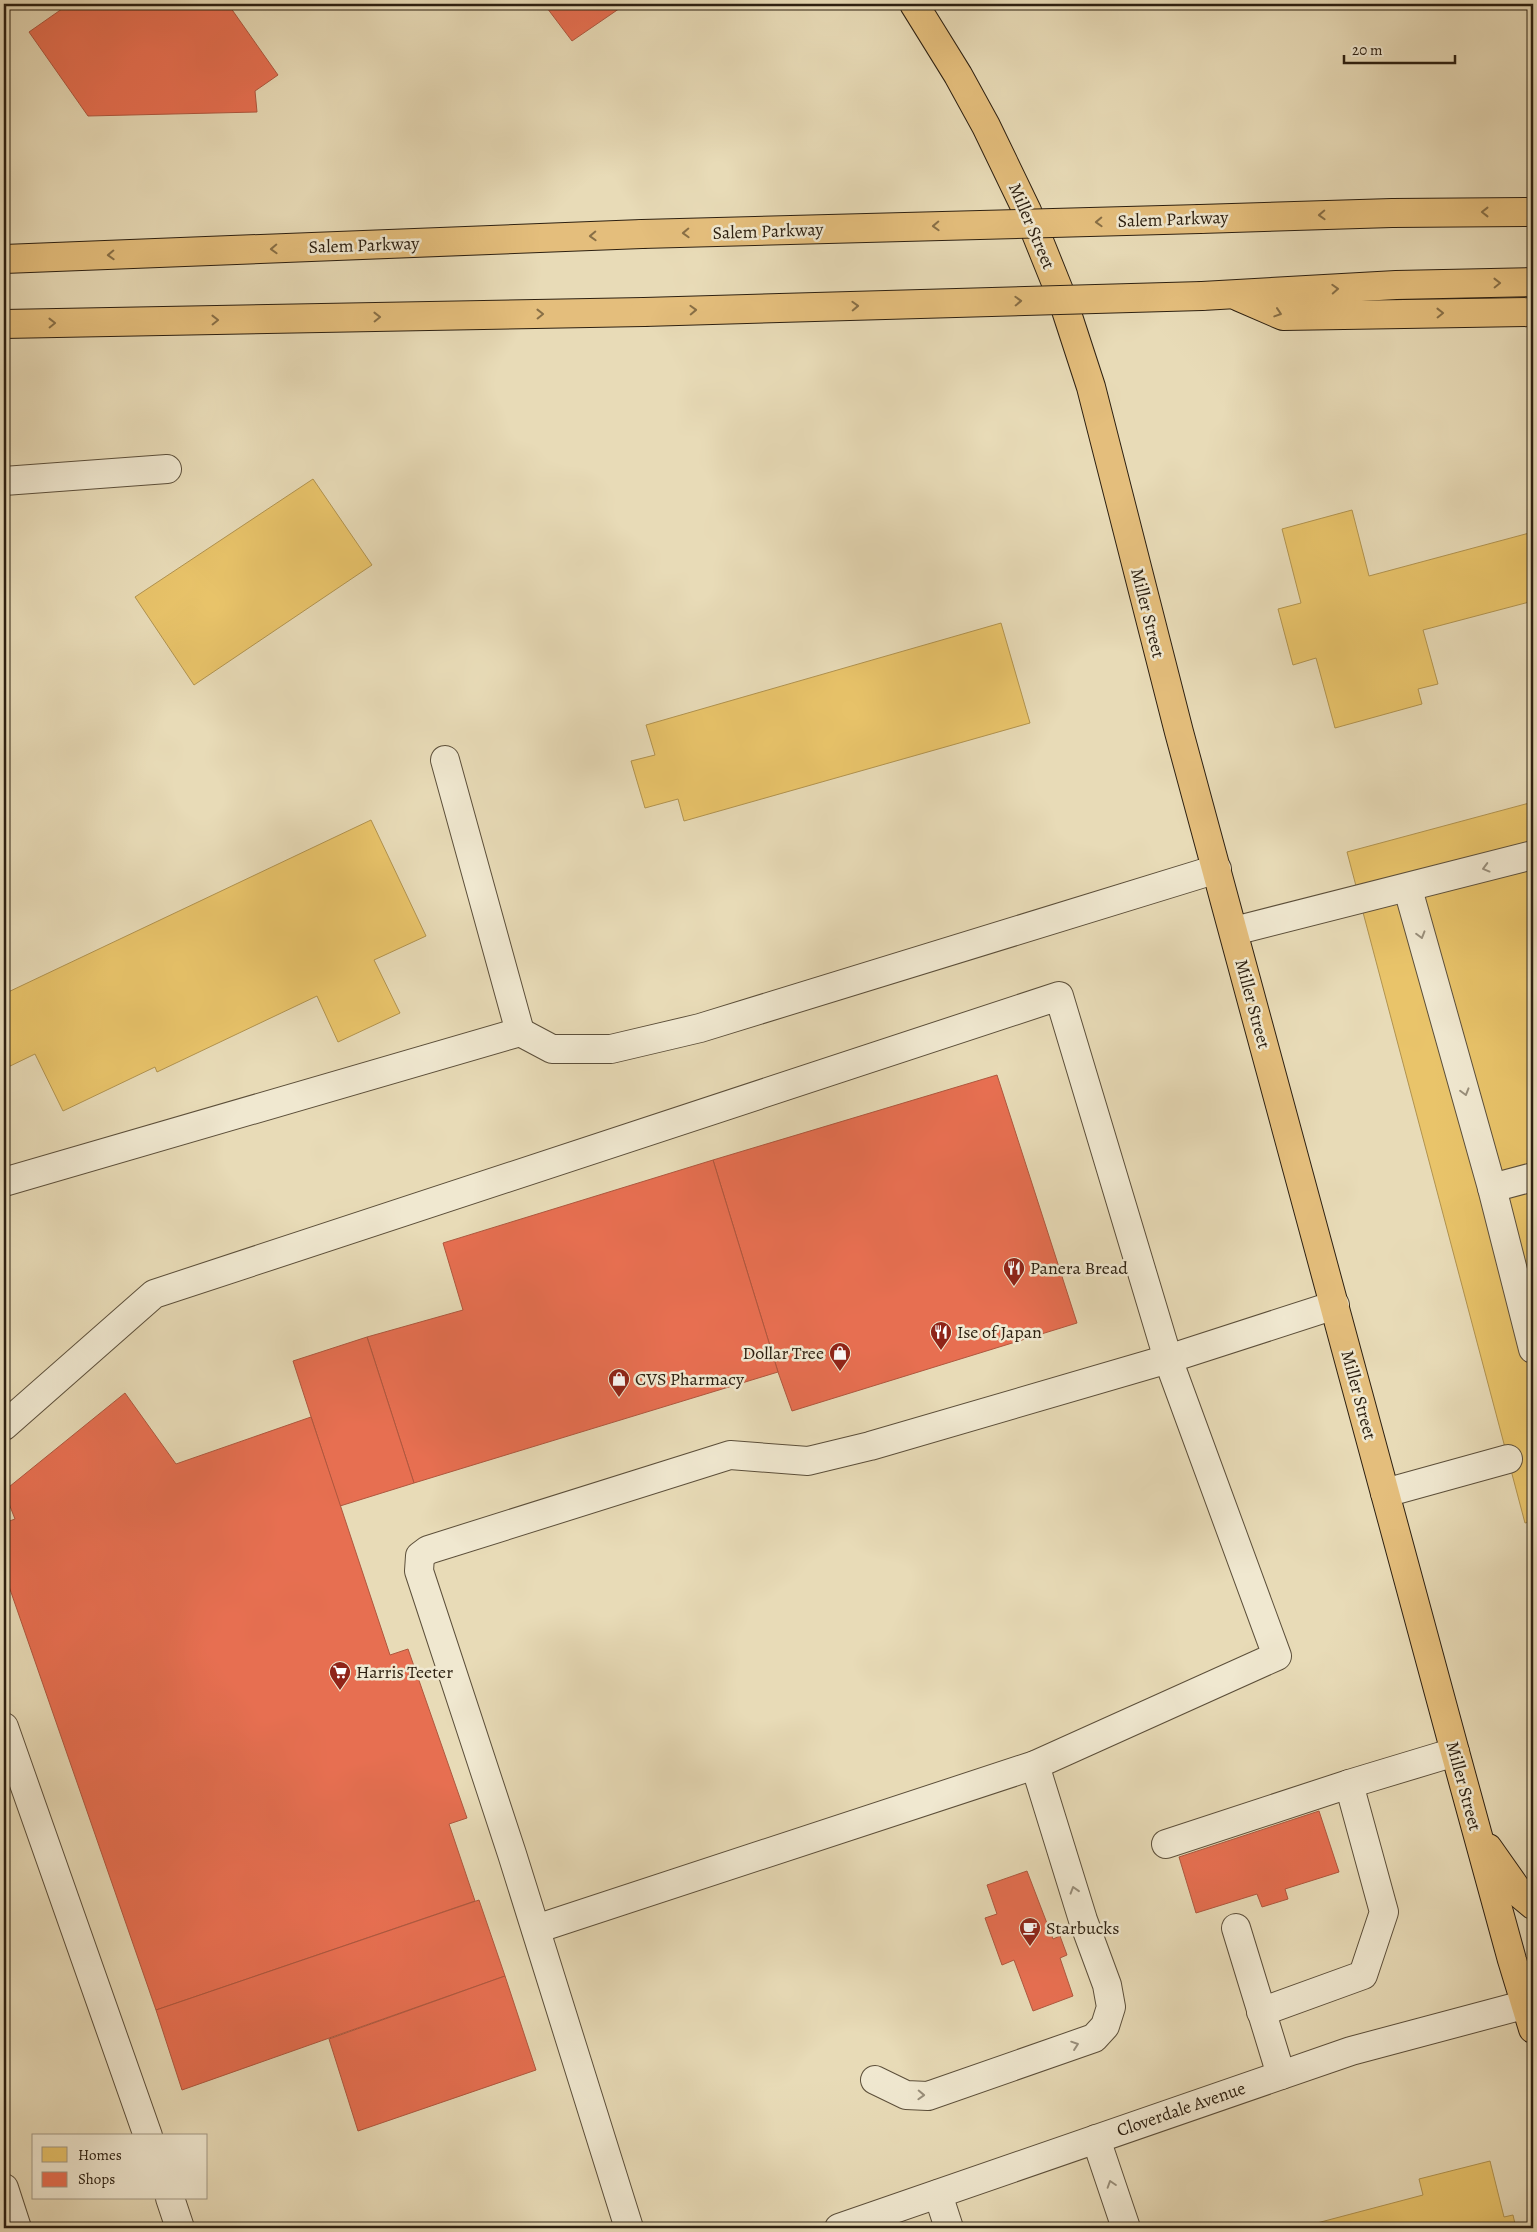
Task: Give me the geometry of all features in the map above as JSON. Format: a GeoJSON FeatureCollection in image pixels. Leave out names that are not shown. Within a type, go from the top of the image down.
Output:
{"type":"FeatureCollection","features":[{"type":"Feature","properties":{"kind":"main road","name":"Miller Street"},"geometry":{"type":"LineString","coordinates":[[914,4],[958,75],[986,126],[1027,211],[1062,298],[1091,387],[1150,625],[1335,1304],[1454,1752],[1512,1960],[1532,2009]]}},
{"type":"Feature","properties":{"kind":"main road","name":"Salem Parkway"},"geometry":{"type":"LineString","coordinates":[[4,259],[642,234],[1392,213],[1533,212]]}},
{"type":"Feature","properties":{"kind":"main road"},"geometry":{"type":"LineString","coordinates":[[4,324],[644,312],[1234,295],[1396,285],[1533,282]]}},
{"type":"Feature","properties":{"kind":"main road"},"geometry":{"type":"LineString","coordinates":[[1234,295],[1283,316],[1533,312]]}},
{"type":"Feature","properties":{"kind":"main road"},"geometry":{"type":"LineString","coordinates":[[1477,1831],[1521,1896],[1533,1905]]}},
{"type":"Feature","properties":{"kind":"street"},"geometry":{"type":"LineString","coordinates":[[4,481],[167,469]]}},
{"type":"Feature","properties":{"kind":"street"},"geometry":{"type":"LineString","coordinates":[[445,760],[520,1032]]}},
{"type":"Feature","properties":{"kind":"street"},"geometry":{"type":"LineString","coordinates":[[1234,931],[1533,855]]}},
{"type":"Feature","properties":{"kind":"street"},"geometry":{"type":"LineString","coordinates":[[4,1182],[520,1032],[552,1049],[611,1049],[691,1030],[1217,869]]}},
{"type":"Feature","properties":{"kind":"street"},"geometry":{"type":"LineString","coordinates":[[1408,888],[1492,1188],[1533,1349]]}},
{"type":"Feature","properties":{"kind":"street"},"geometry":{"type":"LineString","coordinates":[[4,1426],[154,1294],[1059,996],[1168,1360],[1277,1656],[1035,1765],[536,1929]]}},
{"type":"Feature","properties":{"kind":"street"},"geometry":{"type":"LineString","coordinates":[[1492,1188],[1533,1177]]}},
{"type":"Feature","properties":{"kind":"street"},"geometry":{"type":"LineString","coordinates":[[629,2228],[536,1929],[419,1571],[420,1556],[428,1550],[730,1455],[808,1461],[870,1446],[1168,1360],[1335,1304]]}},
{"type":"Feature","properties":{"kind":"street"},"geometry":{"type":"LineString","coordinates":[[1385,1493],[1508,1459]]}},
{"type":"Feature","properties":{"kind":"street"},"geometry":{"type":"LineString","coordinates":[[4,1727],[147,2134]]}},
{"type":"Feature","properties":{"kind":"street"},"geometry":{"type":"LineString","coordinates":[[1166,1844],[1348,1784],[1454,1752]]}},
{"type":"Feature","properties":{"kind":"street"},"geometry":{"type":"LineString","coordinates":[[875,2080],[906,2095],[928,2096],[1094,2038],[1105,2026],[1111,2007],[1107,1985],[1083,1920],[1035,1765]]}},
{"type":"Feature","properties":{"kind":"street"},"geometry":{"type":"LineString","coordinates":[[1261,2012],[1363,1975],[1384,1912],[1348,1784]]}},
{"type":"Feature","properties":{"kind":"street"},"geometry":{"type":"LineString","coordinates":[[1236,1928],[1281,2075]]}},
{"type":"Feature","properties":{"kind":"street","name":"Cloverdale Avenue"},"geometry":{"type":"LineString","coordinates":[[839,2228],[1352,2051],[1532,2009]]}},
{"type":"Feature","properties":{"kind":"street"},"geometry":{"type":"LineString","coordinates":[[1096,2139],[1126,2228]]}},
{"type":"Feature","properties":{"kind":"street"},"geometry":{"type":"LineString","coordinates":[[938,2194],[949,2228]]}},
{"type":"Feature","properties":{"kind":"street"},"geometry":{"type":"LineString","coordinates":[[171,2200],[180,2228]]}},
{"type":"Feature","properties":{"kind":"building: Homes"},"geometry":{"type":"Polygon","coordinates":[[[313,479],[372,565],[194,685],[135,597],[313,479]]]}},
{"type":"Feature","properties":{"kind":"building: Homes"},"geometry":{"type":"Polygon","coordinates":[[[1352,510],[1369,576],[1533,532],[1533,601],[1423,630],[1438,684],[1418,689],[1422,704],[1335,728],[1316,658],[1293,665],[1278,609],[1301,603],[1282,529],[1352,510]]]}},
{"type":"Feature","properties":{"kind":"building: Homes"},"geometry":{"type":"Polygon","coordinates":[[[1001,623],[1030,723],[684,821],[678,799],[645,808],[631,761],[655,755],[646,725],[1001,623]]]}},
{"type":"Feature","properties":{"kind":"building: Homes"},"geometry":{"type":"Polygon","coordinates":[[[1533,802],[1533,1521],[1525,1523],[1347,852],[1533,802]]]}},
{"type":"Feature","properties":{"kind":"building: Homes"},"geometry":{"type":"Polygon","coordinates":[[[371,820],[426,936],[374,960],[400,1013],[338,1042],[317,996],[157,1072],[155,1067],[63,1111],[35,1054],[4,1069],[4,994],[371,820]]]}},
{"type":"Feature","properties":{"kind":"building: Homes"},"geometry":{"type":"Polygon","coordinates":[[[1490,2161],[1504,2217],[1513,2215],[1516,2228],[1298,2228],[1423,2195],[1419,2179],[1490,2161]]]}},
{"type":"Feature","properties":{"kind":"building: Shops"},"geometry":{"type":"Polygon","coordinates":[[[69,4],[228,4],[278,75],[255,91],[257,112],[88,116],[29,32],[69,4]]]}},
{"type":"Feature","properties":{"kind":"building: Shops"},"geometry":{"type":"Polygon","coordinates":[[[544,4],[626,4],[572,41],[544,4]]]}},
{"type":"Feature","properties":{"kind":"building: Shops"},"geometry":{"type":"Polygon","coordinates":[[[997,1075],[1077,1323],[792,1411],[778,1372],[713,1160],[997,1075]]]}},
{"type":"Feature","properties":{"kind":"building: Shops"},"geometry":{"type":"Polygon","coordinates":[[[713,1160],[778,1372],[414,1483],[367,1337],[463,1310],[443,1243],[713,1160]]]}},
{"type":"Feature","properties":{"kind":"building: Shops"},"geometry":{"type":"Polygon","coordinates":[[[367,1337],[414,1483],[340,1506],[293,1361],[367,1337]]]}},
{"type":"Feature","properties":{"kind":"building: Shops"},"geometry":{"type":"Polygon","coordinates":[[[125,1393],[176,1464],[311,1417],[390,1655],[408,1649],[467,1818],[449,1824],[475,1901],[156,2010],[4,1572],[4,1523],[15,1519],[4,1491],[125,1393]]]}},
{"type":"Feature","properties":{"kind":"building: Shops"},"geometry":{"type":"Polygon","coordinates":[[[1319,1811],[1339,1872],[1285,1889],[1288,1899],[1262,1907],[1257,1894],[1196,1913],[1179,1857],[1319,1811]]]}},
{"type":"Feature","properties":{"kind":"building: Shops","name":"Starbucks"},"geometry":{"type":"Polygon","coordinates":[[[1027,1871],[1053,1939],[1060,1936],[1067,1955],[1060,1958],[1073,1996],[1033,2011],[1014,1960],[1002,1965],[985,1918],[997,1914],[987,1885],[1027,1871]]]}},
{"type":"Feature","properties":{"kind":"building: Shops"},"geometry":{"type":"Polygon","coordinates":[[[479,1900],[505,1976],[182,2090],[156,2010],[479,1900]]]}},
{"type":"Feature","properties":{"kind":"building: Shops"},"geometry":{"type":"Polygon","coordinates":[[[505,1976],[536,2070],[358,2131],[329,2039],[505,1976]]]}},
{"type":"Feature","properties":{"kind":"place","name":"Panera Bread"},"geometry":{"type":"Point","coordinates":[1014,1287]}},
{"type":"Feature","properties":{"kind":"place","name":"Ise of Japan"},"geometry":{"type":"Point","coordinates":[941,1351]}},
{"type":"Feature","properties":{"kind":"place","name":"Dollar Tree"},"geometry":{"type":"Point","coordinates":[840,1372]}},
{"type":"Feature","properties":{"kind":"place","name":"CVS Pharmacy"},"geometry":{"type":"Point","coordinates":[619,1398]}},
{"type":"Feature","properties":{"kind":"place","name":"Harris Teeter"},"geometry":{"type":"Point","coordinates":[340,1691]}},
{"type":"Feature","properties":{"kind":"place","name":"Starbucks"},"geometry":{"type":"Point","coordinates":[1030,1947]}}]}
